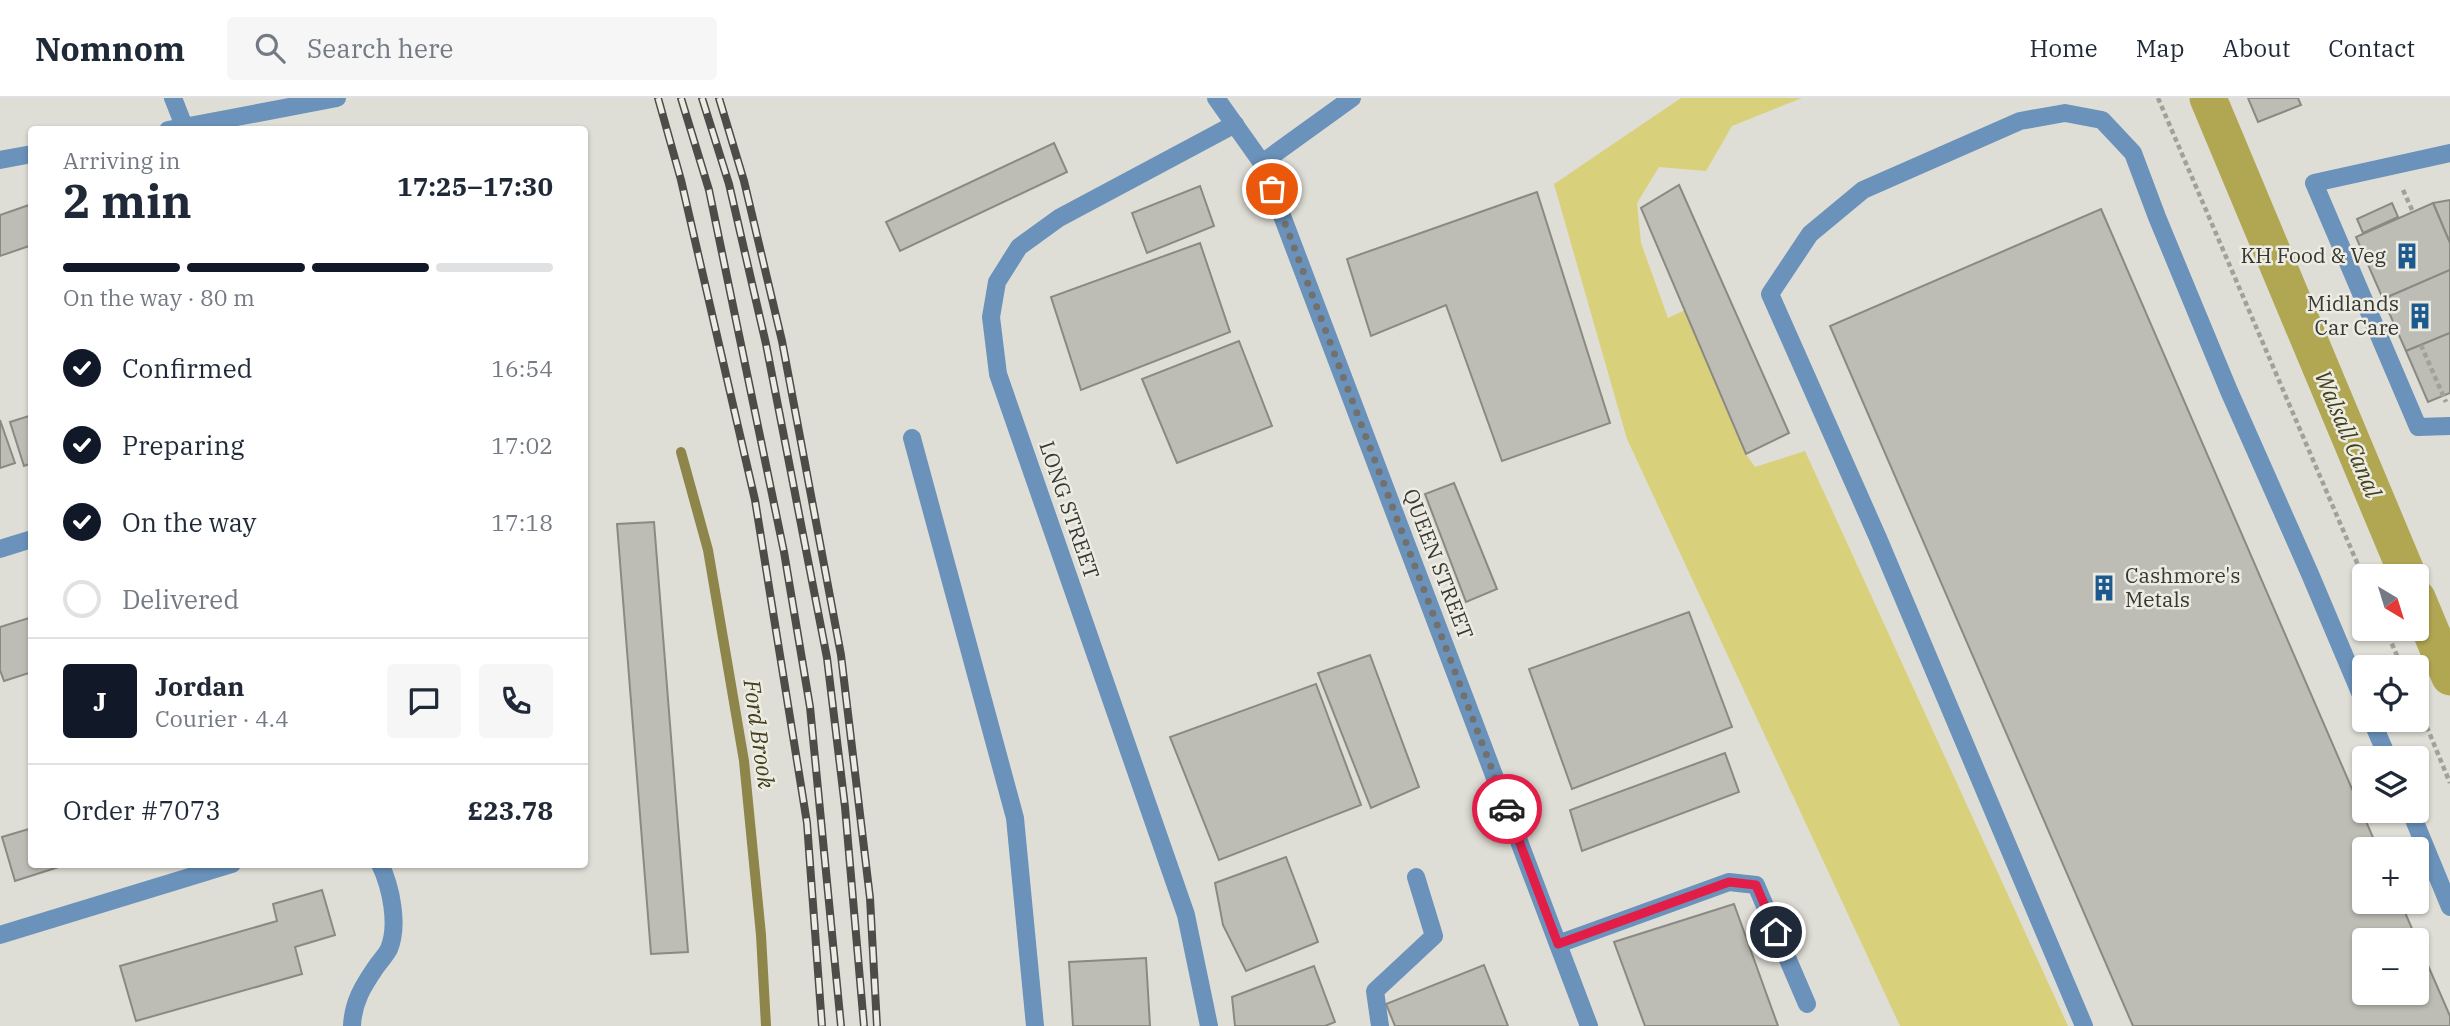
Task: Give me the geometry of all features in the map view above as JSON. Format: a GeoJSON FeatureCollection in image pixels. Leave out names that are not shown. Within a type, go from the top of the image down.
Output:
{"type":"FeatureCollection","features":[{"type":"Feature","properties":{"kind":"street"},"geometry":{"type":"LineString","coordinates":[[173,98],[176,126]]}},
{"type":"Feature","properties":{"kind":"street"},"geometry":{"type":"LineString","coordinates":[[187,126],[337,98]]}},
{"type":"Feature","properties":{"kind":"street","name":"QUEEN STREET"},"geometry":{"type":"LineString","coordinates":[[1216,98],[1262,163],[1589,1026]]}},
{"type":"Feature","properties":{"kind":"street"},"geometry":{"type":"LineString","coordinates":[[1262,163],[1352,98]]}},
{"type":"Feature","properties":{"kind":"street"},"geometry":{"type":"LineString","coordinates":[[2084,1026],[1878,538],[1770,294],[1810,234],[1863,190],[2020,121],[2065,113],[2102,120],[2133,153],[2229,391],[2352,673]]}},
{"type":"Feature","properties":{"kind":"street","name":"LONG STREET"},"geometry":{"type":"LineString","coordinates":[[1209,1026],[1186,915],[998,374],[991,317],[997,282],[1019,247],[1059,218],[1235,124]]}},
{"type":"Feature","properties":{"kind":"street"},"geometry":{"type":"LineString","coordinates":[[2450,153],[2314,183],[2418,427],[2450,426]]}},
{"type":"Feature","properties":{"kind":"street"},"geometry":{"type":"LineString","coordinates":[[0,160],[28,156]]}},
{"type":"Feature","properties":{"kind":"street"},"geometry":{"type":"LineString","coordinates":[[912,438],[1016,818],[1035,1026]]}},
{"type":"Feature","properties":{"kind":"street"},"geometry":{"type":"LineString","coordinates":[[0,550],[28,540]]}},
{"type":"Feature","properties":{"kind":"street"},"geometry":{"type":"LineString","coordinates":[[2415,823],[2450,907]]}},
{"type":"Feature","properties":{"kind":"street"},"geometry":{"type":"LineString","coordinates":[[0,935],[219,868]]}},
{"type":"Feature","properties":{"kind":"street"},"geometry":{"type":"LineString","coordinates":[[352,1026],[353,1010],[361,988],[389,949],[394,924],[386,877],[382,868]]}},
{"type":"Feature","properties":{"kind":"street"},"geometry":{"type":"LineString","coordinates":[[1380,1026],[1375,992],[1434,936],[1416,877]]}},
{"type":"Feature","properties":{"kind":"street"},"geometry":{"type":"LineString","coordinates":[[1558,944],[1729,882],[1756,885],[1807,1003]]}},
{"type":"Feature","properties":{"kind":"path"},"geometry":{"type":"LineString","coordinates":[[2158,98],[2358,564]]}},
{"type":"Feature","properties":{"kind":"path"},"geometry":{"type":"LineString","coordinates":[[2421,345],[2450,410]]}},
{"type":"Feature","properties":{"kind":"path"},"geometry":{"type":"LineString","coordinates":[[2429,732],[2450,783]]}},
{"type":"Feature","properties":{"kind":"shaded area"},"geometry":{"type":"Polygon","coordinates":[[[1681,98],[1802,98],[1732,126],[1706,171],[1659,167],[1637,203],[1641,243],[1668,318],[1685,310],[1746,454],[1755,467],[1805,451],[2068,1026],[1900,1026],[1627,439],[1554,184],[1681,98]]]}},
{"type":"Feature","properties":{"kind":"building"},"geometry":{"type":"Polygon","coordinates":[[[2248,98],[2298,98],[2301,105],[2258,122],[2248,98]]]}},
{"type":"Feature","properties":{"kind":"building"},"geometry":{"type":"Polygon","coordinates":[[[1054,143],[1067,172],[900,251],[886,222],[1054,143]]]}},
{"type":"Feature","properties":{"kind":"building"},"geometry":{"type":"Polygon","coordinates":[[[1679,185],[1789,433],[1746,454],[1641,208],[1679,185]]]}},
{"type":"Feature","properties":{"kind":"building"},"geometry":{"type":"Polygon","coordinates":[[[1200,186],[1214,226],[1147,253],[1132,213],[1200,186]]]}},
{"type":"Feature","properties":{"kind":"building"},"geometry":{"type":"Polygon","coordinates":[[[1537,192],[1610,423],[1502,461],[1446,305],[1371,336],[1347,259],[1537,192]]]}},
{"type":"Feature","properties":{"kind":"building"},"geometry":{"type":"Polygon","coordinates":[[[2450,200],[2450,243],[2433,203],[2450,200]]]}},
{"type":"Feature","properties":{"kind":"building"},"geometry":{"type":"Polygon","coordinates":[[[2392,203],[2398,217],[2363,233],[2357,219],[2392,203]]]}},
{"type":"Feature","properties":{"kind":"building","name":"KH Food & Veg"},"geometry":{"type":"Polygon","coordinates":[[[2433,203],[2450,243],[2450,270],[2383,299],[2356,237],[2433,203]]]}},
{"type":"Feature","properties":{"kind":"building"},"geometry":{"type":"Polygon","coordinates":[[[28,205],[28,246],[0,256],[0,215],[28,205]]]}},
{"type":"Feature","properties":{"kind":"building","name":"Cashmore's Metals"},"geometry":{"type":"Polygon","coordinates":[[[2101,209],[2352,789],[2352,823],[2367,823],[2373,837],[2352,837],[2352,914],[2406,914],[2412,928],[2352,928],[2352,1005],[2429,1005],[2429,968],[2450,1016],[2450,1026],[2133,1026],[1830,326],[2101,209]]]}},
{"type":"Feature","properties":{"kind":"building"},"geometry":{"type":"Polygon","coordinates":[[[1200,243],[1230,332],[1081,390],[1051,297],[1200,243]]]}},
{"type":"Feature","properties":{"kind":"building","name":"Midlands Car Care"},"geometry":{"type":"Polygon","coordinates":[[[2450,270],[2450,333],[2406,351],[2383,299],[2450,270]]]}},
{"type":"Feature","properties":{"kind":"building"},"geometry":{"type":"Polygon","coordinates":[[[2450,333],[2450,393],[2428,402],[2406,351],[2450,333]]]}},
{"type":"Feature","properties":{"kind":"building"},"geometry":{"type":"Polygon","coordinates":[[[1239,341],[1272,426],[1177,463],[1142,379],[1239,341]]]}},
{"type":"Feature","properties":{"kind":"building"},"geometry":{"type":"Polygon","coordinates":[[[28,416],[28,464],[24,466],[10,422],[28,416]]]}},
{"type":"Feature","properties":{"kind":"building"},"geometry":{"type":"Polygon","coordinates":[[[0,420],[15,463],[0,468],[0,420]]]}},
{"type":"Feature","properties":{"kind":"building"},"geometry":{"type":"Polygon","coordinates":[[[1454,483],[1497,589],[1466,602],[1425,494],[1454,483]]]}},
{"type":"Feature","properties":{"kind":"building"},"geometry":{"type":"Polygon","coordinates":[[[654,522],[688,952],[651,954],[617,524],[654,522]]]}},
{"type":"Feature","properties":{"kind":"building"},"geometry":{"type":"Polygon","coordinates":[[[1689,612],[1732,727],[1572,789],[1529,669],[1689,612]]]}},
{"type":"Feature","properties":{"kind":"building"},"geometry":{"type":"Polygon","coordinates":[[[28,618],[28,673],[4,681],[0,670],[0,627],[28,618]]]}},
{"type":"Feature","properties":{"kind":"building"},"geometry":{"type":"Polygon","coordinates":[[[1370,655],[1419,787],[1371,808],[1318,673],[1370,655]]]}},
{"type":"Feature","properties":{"kind":"building"},"geometry":{"type":"Polygon","coordinates":[[[1316,684],[1361,805],[1219,860],[1170,737],[1316,684]]]}},
{"type":"Feature","properties":{"kind":"building"},"geometry":{"type":"Polygon","coordinates":[[[1725,753],[1739,792],[1582,851],[1570,810],[1725,753]]]}},
{"type":"Feature","properties":{"kind":"building"},"geometry":{"type":"Polygon","coordinates":[[[28,829],[28,868],[56,868],[15,881],[2,837],[28,829]]]}},
{"type":"Feature","properties":{"kind":"building"},"geometry":{"type":"Polygon","coordinates":[[[1286,857],[1318,942],[1246,971],[1223,925],[1215,883],[1286,857]]]}},
{"type":"Feature","properties":{"kind":"building"},"geometry":{"type":"Polygon","coordinates":[[[322,890],[335,935],[295,947],[302,974],[136,1021],[120,966],[277,921],[273,904],[322,890]]]}},
{"type":"Feature","properties":{"kind":"building"},"geometry":{"type":"Polygon","coordinates":[[[1734,904],[1778,1026],[1645,1026],[1614,942],[1734,904]]]}},
{"type":"Feature","properties":{"kind":"building"},"geometry":{"type":"Polygon","coordinates":[[[1146,958],[1150,1026],[1073,1026],[1069,962],[1146,958]]]}},
{"type":"Feature","properties":{"kind":"building"},"geometry":{"type":"Polygon","coordinates":[[[1484,965],[1508,1026],[1395,1026],[1386,1004],[1484,965]]]}},
{"type":"Feature","properties":{"kind":"building"},"geometry":{"type":"Polygon","coordinates":[[[1314,966],[1335,1022],[1325,1026],[1235,1026],[1232,997],[1314,966]]]}},
{"type":"Feature","properties":{"kind":"waterway","name":"Walsall Canal"},"geometry":{"type":"LineString","coordinates":[[2208,98],[2403,564]]}},
{"type":"Feature","properties":{"kind":"waterway","name":"Ford Brook"},"geometry":{"type":"LineString","coordinates":[[681,452],[708,550],[744,761],[761,935],[766,1026]]}},
{"type":"Feature","properties":{"kind":"waterway","name":"Walsall Canal"},"geometry":{"type":"LineString","coordinates":[[2429,627],[2450,677]]}},
{"type":"Feature","properties":{"kind":"railway"},"geometry":{"type":"LineString","coordinates":[[658,98],[681,180],[755,500],[807,823],[822,1026]]}},
{"type":"Feature","properties":{"kind":"railway"},"geometry":{"type":"LineString","coordinates":[[681,98],[709,190],[784,552],[810,707],[841,1026]]}},
{"type":"Feature","properties":{"kind":"railway"},"geometry":{"type":"LineString","coordinates":[[702,98],[729,184],[766,344],[827,658],[845,807],[864,1026]]}},
{"type":"Feature","properties":{"kind":"railway"},"geometry":{"type":"LineString","coordinates":[[719,98],[744,181],[782,341],[841,655],[870,898],[877,1026]]}},
{"type":"Feature","properties":{"kind":"way so far"},"geometry":{"type":"LineString","coordinates":[[1272,189],[1507,809]]}},
{"type":"Feature","properties":{"kind":"place","name":"KH Food & Veg"},"geometry":{"type":"Point","coordinates":[2407,256]}},
{"type":"Feature","properties":{"kind":"place","name":"Midlands Car Care"},"geometry":{"type":"Point","coordinates":[2420,316]}},
{"type":"Feature","properties":{"kind":"place","name":"Cashmore's Metals"},"geometry":{"type":"Point","coordinates":[2104,588]}},
{"type":"Feature","properties":{"kind":"route"},"geometry":{"type":"LineString","coordinates":[[1507,809],[1558,944],[1729,882],[1756,885],[1776,932]]}}]}
